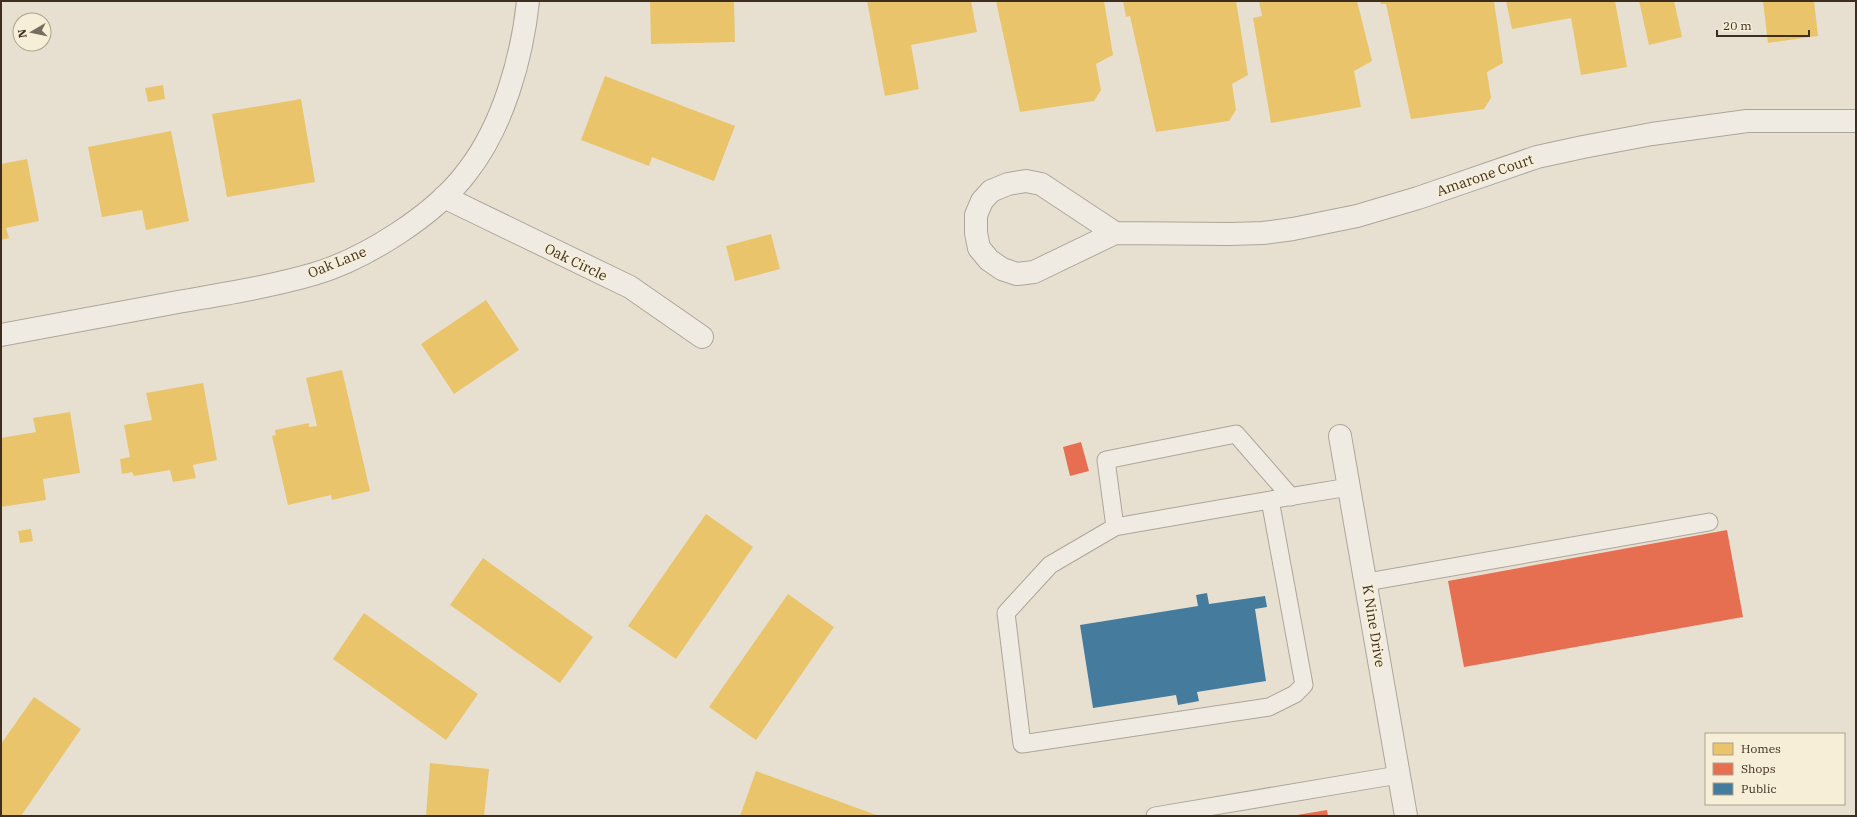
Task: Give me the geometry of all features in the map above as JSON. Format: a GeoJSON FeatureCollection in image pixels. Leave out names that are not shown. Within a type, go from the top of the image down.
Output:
{"type":"FeatureCollection","features":[{"type":"Feature","properties":{"kind":"street","name":"Oak Lane"},"geometry":{"type":"LineString","coordinates":[[1,335],[228,293],[314,274],[393,238],[444,197],[467,172],[490,135],[507,95],[518,61],[528,1]]}},
{"type":"Feature","properties":{"kind":"street","name":"Amarone Court"},"geometry":{"type":"LineString","coordinates":[[1115,232],[1041,184],[1026,181],[1008,184],[991,191],[982,201],[976,215],[976,233],[979,248],[989,260],[1002,269],[1017,274],[1034,272],[1045,268],[1115,232],[1230,234],[1293,230],[1357,216],[1418,198],[1537,157],[1652,134],[1747,121],[1856,121]]}},
{"type":"Feature","properties":{"kind":"street","name":"Oak Circle"},"geometry":{"type":"LineString","coordinates":[[444,197],[630,288],[702,337]]}},
{"type":"Feature","properties":{"kind":"street","name":"K Nine Drive"},"geometry":{"type":"LineString","coordinates":[[1340,436],[1367,582],[1406,816]]}},
{"type":"Feature","properties":{"kind":"lane"},"geometry":{"type":"LineString","coordinates":[[1115,527],[1106,460],[1236,434],[1291,497]]}},
{"type":"Feature","properties":{"kind":"lane"},"geometry":{"type":"LineString","coordinates":[[1270,500],[1304,685],[1295,694],[1269,706],[1022,744],[1006,612],[1050,565],[1115,527],[1270,500],[1349,487]]}},
{"type":"Feature","properties":{"kind":"lane"},"geometry":{"type":"LineString","coordinates":[[1367,582],[1709,522]]}},
{"type":"Feature","properties":{"kind":"lane"},"geometry":{"type":"LineString","coordinates":[[1155,816],[1398,774]]}},
{"type":"Feature","properties":{"kind":"building: Homes"},"geometry":{"type":"Polygon","coordinates":[[[650,1],[734,1],[735,42],[651,44],[650,1]]]}},
{"type":"Feature","properties":{"kind":"building: Homes"},"geometry":{"type":"Polygon","coordinates":[[[867,1],[971,1],[977,32],[911,45],[919,89],[885,96],[867,1]]]}},
{"type":"Feature","properties":{"kind":"building: Homes"},"geometry":{"type":"Polygon","coordinates":[[[996,1],[1104,1],[1113,55],[1096,64],[1101,90],[1094,101],[1020,112],[996,1]]]}},
{"type":"Feature","properties":{"kind":"building: Homes"},"geometry":{"type":"Polygon","coordinates":[[[1123,1],[1236,1],[1248,75],[1232,84],[1236,110],[1229,121],[1156,132],[1130,16],[1126,17],[1123,1]]]}},
{"type":"Feature","properties":{"kind":"building: Homes"},"geometry":{"type":"Polygon","coordinates":[[[1259,1],[1357,1],[1372,61],[1354,71],[1361,107],[1271,123],[1253,18],[1262,16],[1259,1]]]}},
{"type":"Feature","properties":{"kind":"building: Homes"},"geometry":{"type":"Polygon","coordinates":[[[1380,1],[1494,1],[1503,63],[1487,72],[1491,98],[1484,109],[1411,119],[1386,4],[1381,4],[1380,1]]]}},
{"type":"Feature","properties":{"kind":"building: Homes"},"geometry":{"type":"Polygon","coordinates":[[[1506,1],[1615,1],[1627,67],[1581,75],[1571,18],[1512,29],[1506,1]]]}},
{"type":"Feature","properties":{"kind":"building: Homes"},"geometry":{"type":"Polygon","coordinates":[[[1639,1],[1674,1],[1682,37],[1649,45],[1639,1]]]}},
{"type":"Feature","properties":{"kind":"building: Homes"},"geometry":{"type":"Polygon","coordinates":[[[1763,1],[1814,1],[1818,36],[1768,43],[1763,1]]]}},
{"type":"Feature","properties":{"kind":"building: Homes"},"geometry":{"type":"Polygon","coordinates":[[[605,76],[735,126],[714,181],[652,157],[649,166],[581,140],[605,76]]]}},
{"type":"Feature","properties":{"kind":"building: Homes"},"geometry":{"type":"Polygon","coordinates":[[[163,85],[165,99],[148,102],[145,88],[163,85]]]}},
{"type":"Feature","properties":{"kind":"building: Homes"},"geometry":{"type":"Polygon","coordinates":[[[301,99],[315,182],[227,197],[212,114],[301,99]]]}},
{"type":"Feature","properties":{"kind":"building: Homes"},"geometry":{"type":"Polygon","coordinates":[[[171,131],[189,221],[146,230],[142,210],[102,217],[88,147],[171,131]]]}},
{"type":"Feature","properties":{"kind":"building: Homes"},"geometry":{"type":"Polygon","coordinates":[[[27,159],[39,221],[6,228],[9,238],[1,240],[1,164],[27,159]]]}},
{"type":"Feature","properties":{"kind":"building: Homes"},"geometry":{"type":"Polygon","coordinates":[[[771,234],[780,269],[735,281],[726,246],[771,234]]]}},
{"type":"Feature","properties":{"kind":"building: Homes"},"geometry":{"type":"Polygon","coordinates":[[[486,300],[519,350],[454,394],[421,344],[486,300]]]}},
{"type":"Feature","properties":{"kind":"building: Homes"},"geometry":{"type":"Polygon","coordinates":[[[342,370],[370,491],[332,500],[331,495],[288,505],[272,436],[276,435],[275,430],[309,423],[309,427],[317,426],[306,378],[342,370]]]}},
{"type":"Feature","properties":{"kind":"building: Homes"},"geometry":{"type":"Polygon","coordinates":[[[203,383],[217,460],[193,465],[196,478],[173,482],[170,470],[134,476],[132,472],[122,474],[120,459],[130,457],[124,425],[152,420],[146,393],[203,383]]]}},
{"type":"Feature","properties":{"kind":"building: Homes"},"geometry":{"type":"Polygon","coordinates":[[[70,412],[80,473],[43,479],[46,500],[1,507],[1,438],[36,432],[33,418],[70,412]]]}},
{"type":"Feature","properties":{"kind":"building: Homes"},"geometry":{"type":"Polygon","coordinates":[[[706,514],[753,547],[676,659],[628,626],[706,514]]]}},
{"type":"Feature","properties":{"kind":"building: Homes"},"geometry":{"type":"Polygon","coordinates":[[[31,529],[33,541],[20,543],[18,531],[31,529]]]}},
{"type":"Feature","properties":{"kind":"building: Homes"},"geometry":{"type":"Polygon","coordinates":[[[483,558],[593,637],[560,683],[450,605],[483,558]]]}},
{"type":"Feature","properties":{"kind":"building: Homes"},"geometry":{"type":"Polygon","coordinates":[[[788,594],[834,627],[756,740],[709,707],[788,594]]]}},
{"type":"Feature","properties":{"kind":"building: Homes"},"geometry":{"type":"Polygon","coordinates":[[[364,613],[478,694],[446,740],[333,659],[364,613]]]}},
{"type":"Feature","properties":{"kind":"building: Homes"},"geometry":{"type":"Polygon","coordinates":[[[34,697],[81,729],[21,816],[1,816],[1,744],[34,697]]]}},
{"type":"Feature","properties":{"kind":"building: Homes"},"geometry":{"type":"Polygon","coordinates":[[[430,763],[489,769],[484,816],[426,816],[430,763]]]}},
{"type":"Feature","properties":{"kind":"building: Homes"},"geometry":{"type":"Polygon","coordinates":[[[756,771],[879,816],[740,816],[756,771]]]}},
{"type":"Feature","properties":{"kind":"building: Shops"},"geometry":{"type":"Polygon","coordinates":[[[1081,442],[1089,471],[1070,476],[1063,447],[1081,442]]]}},
{"type":"Feature","properties":{"kind":"building: Shops"},"geometry":{"type":"Polygon","coordinates":[[[1727,530],[1743,617],[1464,667],[1448,581],[1727,530]]]}},
{"type":"Feature","properties":{"kind":"building: Shops"},"geometry":{"type":"Polygon","coordinates":[[[1327,810],[1328,816],[1297,816],[1297,815],[1327,810]]]}},
{"type":"Feature","properties":{"kind":"building: Public"},"geometry":{"type":"Polygon","coordinates":[[[1207,593],[1209,604],[1265,596],[1267,607],[1255,609],[1266,681],[1197,692],[1199,701],[1178,705],[1176,695],[1093,708],[1080,625],[1198,606],[1196,595],[1207,593]]]}}]}
